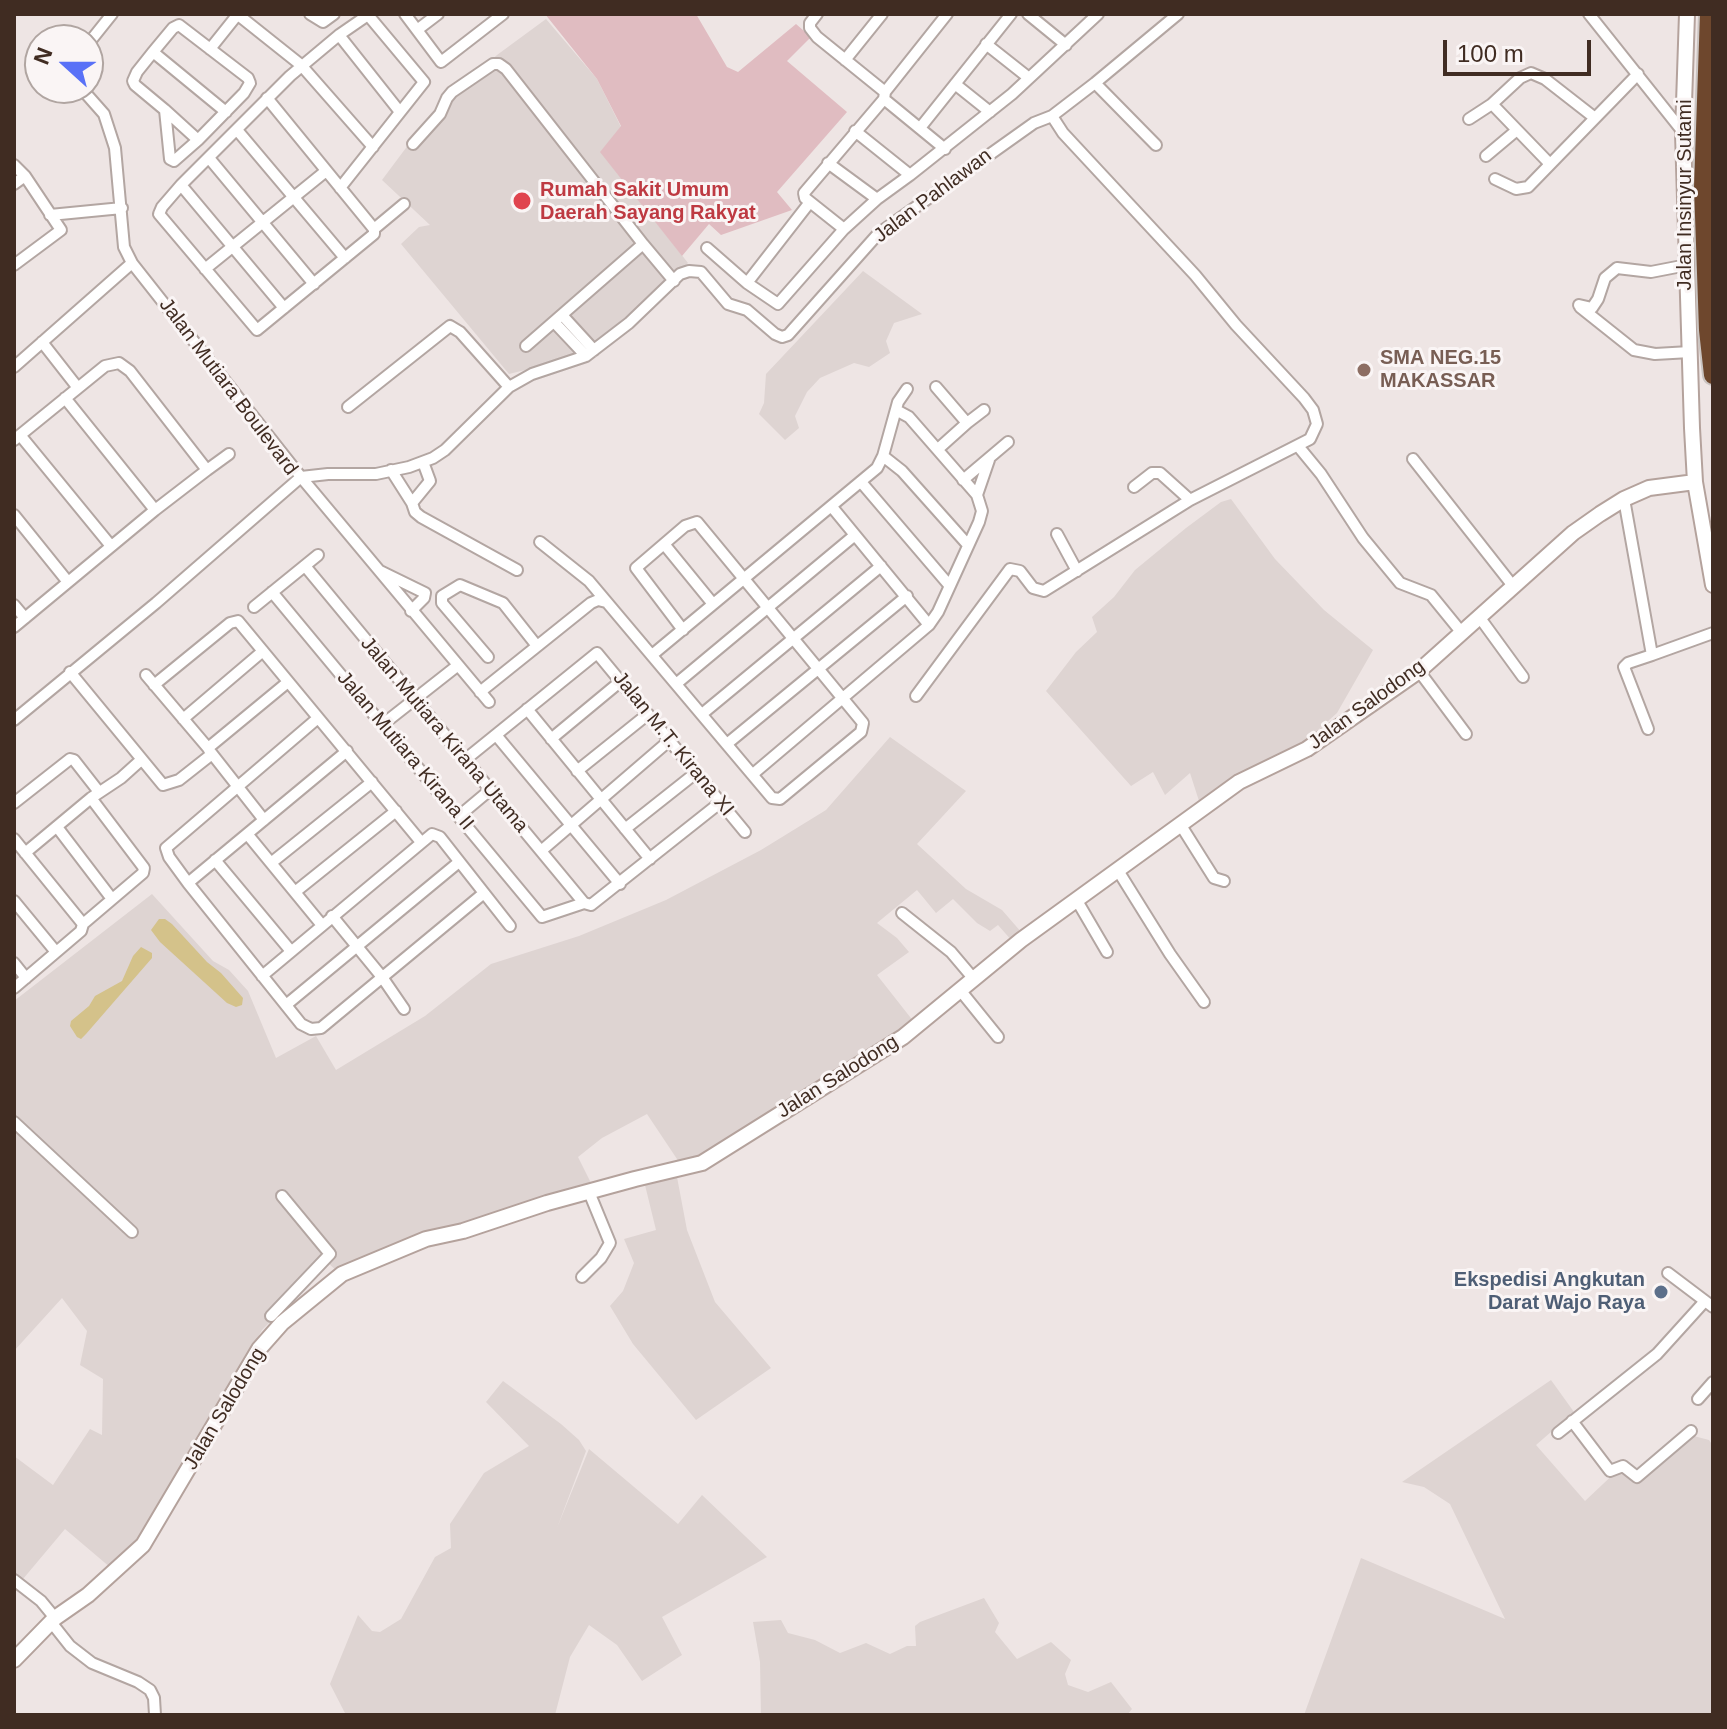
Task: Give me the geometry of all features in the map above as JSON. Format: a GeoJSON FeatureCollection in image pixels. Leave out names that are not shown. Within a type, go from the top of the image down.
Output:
{"type":"FeatureCollection","features":[{"type":"Feature","properties":{"kind":"highway","name":"Jalan Insinyur Sutami"},"geometry":{"type":"LineString","coordinates":[[1709,14],[1703,187],[1708,330],[1713,375]]}},
{"type":"Feature","properties":{"kind":"street"},"geometry":{"type":"LineString","coordinates":[[210,49],[237,14],[301,65],[373,147]]}},
{"type":"Feature","properties":{"kind":"street"},"geometry":{"type":"LineString","coordinates":[[310,14],[323,22],[334,14]]}},
{"type":"Feature","properties":{"kind":"street"},"geometry":{"type":"LineString","coordinates":[[405,14],[439,61],[503,14]]}},
{"type":"Feature","properties":{"kind":"street"},"geometry":{"type":"LineString","coordinates":[[417,30],[438,14]]}},
{"type":"Feature","properties":{"kind":"street"},"geometry":{"type":"LineString","coordinates":[[817,14],[810,28],[945,149]]}},
{"type":"Feature","properties":{"kind":"street"},"geometry":{"type":"LineString","coordinates":[[845,60],[882,14]]}},
{"type":"Feature","properties":{"kind":"street"},"geometry":{"type":"LineString","coordinates":[[844,229],[804,197],[805,191],[947,14]]}},
{"type":"Feature","properties":{"kind":"street"},"geometry":{"type":"LineString","coordinates":[[920,128],[1011,14]]}},
{"type":"Feature","properties":{"kind":"street"},"geometry":{"type":"LineString","coordinates":[[1028,14],[1066,45]]}},
{"type":"Feature","properties":{"kind":"street"},"geometry":{"type":"LineString","coordinates":[[707,248],[747,283],[778,304],[844,229],[877,199],[990,112],[1098,14]]}},
{"type":"Feature","properties":{"kind":"street","name":"Jalan Pahlawan"},"geometry":{"type":"LineString","coordinates":[[674,281],[689,271],[701,272],[724,302],[747,310],[775,334],[786,337],[878,234],[1034,123],[1052,116],[1178,14]]}},
{"type":"Feature","properties":{"kind":"street"},"geometry":{"type":"LineString","coordinates":[[1589,14],[1683,133]]}},
{"type":"Feature","properties":{"kind":"street"},"geometry":{"type":"LineString","coordinates":[[1687,14],[1683,133],[1695,482],[1713,585]]}},
{"type":"Feature","properties":{"kind":"street"},"geometry":{"type":"LineString","coordinates":[[340,188],[424,82],[372,17],[367,15],[301,65],[181,185],[159,214],[253,327],[259,330],[374,234],[374,229],[404,204]]}},
{"type":"Feature","properties":{"kind":"street"},"geometry":{"type":"LineString","coordinates":[[165,110],[170,159],[176,160],[198,140],[244,93],[249,81],[181,25],[173,28],[153,52],[134,77],[135,85],[165,110],[198,140]]}},
{"type":"Feature","properties":{"kind":"street"},"geometry":{"type":"LineString","coordinates":[[339,35],[400,112]]}},
{"type":"Feature","properties":{"kind":"street"},"geometry":{"type":"LineString","coordinates":[[986,44],[1029,78]]}},
{"type":"Feature","properties":{"kind":"street"},"geometry":{"type":"LineString","coordinates":[[153,52],[226,112]]}},
{"type":"Feature","properties":{"kind":"street"},"geometry":{"type":"LineString","coordinates":[[301,477],[361,475],[423,462],[445,450],[509,387],[532,374],[590,353],[629,323],[674,281],[499,64],[493,64],[452,92],[440,114],[413,144]]}},
{"type":"Feature","properties":{"kind":"street"},"geometry":{"type":"LineString","coordinates":[[1469,119],[1492,104],[1520,78],[1531,73],[1556,87],[1595,118]]}},
{"type":"Feature","properties":{"kind":"street"},"geometry":{"type":"LineString","coordinates":[[1495,179],[1516,189],[1524,188],[1638,74]]}},
{"type":"Feature","properties":{"kind":"street"},"geometry":{"type":"LineString","coordinates":[[1095,83],[1156,145]]}},
{"type":"Feature","properties":{"kind":"street"},"geometry":{"type":"LineString","coordinates":[[955,84],[990,112]]}},
{"type":"Feature","properties":{"kind":"street"},"geometry":{"type":"LineString","coordinates":[[267,98],[374,229]]}},
{"type":"Feature","properties":{"kind":"street","name":"Jalan Mutiara Boulevard"},"geometry":{"type":"LineString","coordinates":[[14,720],[156,603],[301,477],[132,263],[124,247],[115,148],[104,114],[95,104]]}},
{"type":"Feature","properties":{"kind":"street"},"geometry":{"type":"LineString","coordinates":[[1492,104],[1549,163]]}},
{"type":"Feature","properties":{"kind":"street"},"geometry":{"type":"LineString","coordinates":[[916,696],[1008,571],[1013,568],[1020,571],[1033,588],[1042,591],[1190,500],[1298,446],[1315,432],[1317,424],[1313,410],[1195,275],[1063,133],[1052,116]]}},
{"type":"Feature","properties":{"kind":"street"},"geometry":{"type":"LineString","coordinates":[[237,130],[345,258]]}},
{"type":"Feature","properties":{"kind":"street"},"geometry":{"type":"LineString","coordinates":[[1486,156],[1517,130]]}},
{"type":"Feature","properties":{"kind":"street"},"geometry":{"type":"LineString","coordinates":[[855,131],[910,175]]}},
{"type":"Feature","properties":{"kind":"street"},"geometry":{"type":"LineString","coordinates":[[209,158],[314,284]]}},
{"type":"Feature","properties":{"kind":"street"},"geometry":{"type":"LineString","coordinates":[[828,163],[877,199]]}},
{"type":"Feature","properties":{"kind":"street"},"geometry":{"type":"LineString","coordinates":[[14,165],[25,176],[61,230],[14,265]]}},
{"type":"Feature","properties":{"kind":"street"},"geometry":{"type":"LineString","coordinates":[[205,269],[326,171]]}},
{"type":"Feature","properties":{"kind":"street"},"geometry":{"type":"LineString","coordinates":[[14,184],[25,176]]}},
{"type":"Feature","properties":{"kind":"street"},"geometry":{"type":"LineString","coordinates":[[181,185],[284,308]]}},
{"type":"Feature","properties":{"kind":"street"},"geometry":{"type":"LineString","coordinates":[[747,283],[810,202]]}},
{"type":"Feature","properties":{"kind":"street"},"geometry":{"type":"LineString","coordinates":[[50,215],[122,208]]}},
{"type":"Feature","properties":{"kind":"street"},"geometry":{"type":"LineString","coordinates":[[526,346],[643,244]]}},
{"type":"Feature","properties":{"kind":"street"},"geometry":{"type":"LineString","coordinates":[[14,367],[132,263]]}},
{"type":"Feature","properties":{"kind":"street"},"geometry":{"type":"LineString","coordinates":[[1687,265],[1651,272],[1617,268],[1605,278],[1592,308],[1579,305],[1634,350],[1655,354],[1690,352]]}},
{"type":"Feature","properties":{"kind":"street"},"geometry":{"type":"LineString","coordinates":[[558,318],[590,353]]}},
{"type":"Feature","properties":{"kind":"street"},"geometry":{"type":"LineString","coordinates":[[348,407],[450,326],[460,332],[509,387]]}},
{"type":"Feature","properties":{"kind":"street"},"geometry":{"type":"LineString","coordinates":[[42,342],[78,388]]}},
{"type":"Feature","properties":{"kind":"street"},"geometry":{"type":"LineString","coordinates":[[111,546],[17,438],[65,398],[110,364],[119,363],[130,371],[207,470]]}},
{"type":"Feature","properties":{"kind":"street"},"geometry":{"type":"LineString","coordinates":[[936,387],[965,420]]}},
{"type":"Feature","properties":{"kind":"street"},"geometry":{"type":"LineString","coordinates":[[652,655],[877,468],[899,397],[907,389]]}},
{"type":"Feature","properties":{"kind":"street"},"geometry":{"type":"LineString","coordinates":[[65,398],[155,510]]}},
{"type":"Feature","properties":{"kind":"street"},"geometry":{"type":"LineString","coordinates":[[753,774],[929,625],[938,612],[979,522],[982,511],[977,495],[909,417],[896,410]]}},
{"type":"Feature","properties":{"kind":"street"},"geometry":{"type":"LineString","coordinates":[[938,449],[965,420],[984,410]]}},
{"type":"Feature","properties":{"kind":"street"},"geometry":{"type":"LineString","coordinates":[[963,480],[1008,442]]}},
{"type":"Feature","properties":{"kind":"street"},"geometry":{"type":"LineString","coordinates":[[1298,446],[1321,474],[1363,538],[1400,583],[1431,595],[1462,633]]}},
{"type":"Feature","properties":{"kind":"street"},"geometry":{"type":"LineString","coordinates":[[14,627],[155,510],[229,454]]}},
{"type":"Feature","properties":{"kind":"street"},"geometry":{"type":"LineString","coordinates":[[883,456],[902,471],[968,545]]}},
{"type":"Feature","properties":{"kind":"street"},"geometry":{"type":"LineString","coordinates":[[977,495],[989,458]]}},
{"type":"Feature","properties":{"kind":"street"},"geometry":{"type":"LineString","coordinates":[[1413,459],[1513,586]]}},
{"type":"Feature","properties":{"kind":"street"},"geometry":{"type":"LineString","coordinates":[[412,503],[430,481],[423,462]]}},
{"type":"Feature","properties":{"kind":"street"},"geometry":{"type":"LineString","coordinates":[[391,470],[421,517],[517,570]]}},
{"type":"Feature","properties":{"kind":"street"},"geometry":{"type":"LineString","coordinates":[[1134,487],[1157,472],[1190,500]]}},
{"type":"Feature","properties":{"kind":"street"},"geometry":{"type":"LineString","coordinates":[[301,477],[489,702]]}},
{"type":"Feature","properties":{"kind":"street"},"geometry":{"type":"LineString","coordinates":[[861,482],[949,585]]}},
{"type":"Feature","properties":{"kind":"street","name":"Jalan Salodong"},"geometry":{"type":"LineString","coordinates":[[14,1660],[53,1620],[88,1595],[143,1545],[259,1349],[282,1323],[342,1274],[426,1239],[702,1163],[903,1037],[973,978],[1076,899],[1239,782],[1307,749],[1419,671],[1573,533],[1624,499],[1649,488],[1695,482]]}},
{"type":"Feature","properties":{"kind":"street"},"geometry":{"type":"LineString","coordinates":[[1624,499],[1652,655]]}},
{"type":"Feature","properties":{"kind":"street"},"geometry":{"type":"LineString","coordinates":[[832,507],[929,625]]}},
{"type":"Feature","properties":{"kind":"street"},"geometry":{"type":"LineString","coordinates":[[14,515],[68,582]]}},
{"type":"Feature","properties":{"kind":"street"},"geometry":{"type":"LineString","coordinates":[[540,542],[589,581],[772,798],[778,800],[858,736],[863,723],[697,522],[689,523],[638,564],[637,572],[683,630]]}},
{"type":"Feature","properties":{"kind":"street"},"geometry":{"type":"LineString","coordinates":[[1057,534],[1077,571]]}},
{"type":"Feature","properties":{"kind":"street"},"geometry":{"type":"LineString","coordinates":[[676,684],[855,535]]}},
{"type":"Feature","properties":{"kind":"street"},"geometry":{"type":"LineString","coordinates":[[664,544],[713,604]]}},
{"type":"Feature","properties":{"kind":"street"},"geometry":{"type":"LineString","coordinates":[[254,607],[318,555]]}},
{"type":"Feature","properties":{"kind":"street","name":"Jalan Mutiara Kirana Utama"},"geometry":{"type":"LineString","coordinates":[[305,566],[584,903]]}},
{"type":"Feature","properties":{"kind":"street"},"geometry":{"type":"LineString","coordinates":[[702,714],[881,566]]}},
{"type":"Feature","properties":{"kind":"street"},"geometry":{"type":"LineString","coordinates":[[377,569],[425,593],[411,611]]}},
{"type":"Feature","properties":{"kind":"street"},"geometry":{"type":"LineString","coordinates":[[488,657],[442,603],[442,596],[460,585],[503,603],[537,646]]}},
{"type":"Feature","properties":{"kind":"street","name":"Jalan Mutiara Kirana II"},"geometry":{"type":"LineString","coordinates":[[272,592],[536,912],[546,917],[584,903]]}},
{"type":"Feature","properties":{"kind":"street"},"geometry":{"type":"LineString","coordinates":[[728,743],[907,596]]}},
{"type":"Feature","properties":{"kind":"street"},"geometry":{"type":"LineString","coordinates":[[480,692],[591,603],[598,600],[607,602]]}},
{"type":"Feature","properties":{"kind":"street"},"geometry":{"type":"LineString","coordinates":[[14,605],[25,618]]}},
{"type":"Feature","properties":{"kind":"street"},"geometry":{"type":"LineString","coordinates":[[1480,618],[1523,677]]}},
{"type":"Feature","properties":{"kind":"street"},"geometry":{"type":"LineString","coordinates":[[154,685],[234,621],[241,623],[421,842]]}},
{"type":"Feature","properties":{"kind":"street"},"geometry":{"type":"LineString","coordinates":[[1648,729],[1624,667],[1713,633]]}},
{"type":"Feature","properties":{"kind":"street"},"geometry":{"type":"LineString","coordinates":[[183,719],[263,651]]}},
{"type":"Feature","properties":{"kind":"street","name":"Jalan M.T. Kirana XI"},"geometry":{"type":"LineString","coordinates":[[527,709],[594,653],[600,656],[745,832]]}},
{"type":"Feature","properties":{"kind":"street"},"geometry":{"type":"LineString","coordinates":[[382,725],[457,666]]}},
{"type":"Feature","properties":{"kind":"street"},"geometry":{"type":"LineString","coordinates":[[1419,671],[1466,734]]}},
{"type":"Feature","properties":{"kind":"street"},"geometry":{"type":"LineString","coordinates":[[70,672],[157,780],[166,786],[179,780],[288,682]]}},
{"type":"Feature","properties":{"kind":"street"},"geometry":{"type":"LineString","coordinates":[[146,675],[264,820]]}},
{"type":"Feature","properties":{"kind":"street"},"geometry":{"type":"LineString","coordinates":[[551,739],[621,681]]}},
{"type":"Feature","properties":{"kind":"street"},"geometry":{"type":"LineString","coordinates":[[466,759],[527,709],[650,859]]}},
{"type":"Feature","properties":{"kind":"street"},"geometry":{"type":"LineString","coordinates":[[577,771],[648,714]]}},
{"type":"Feature","properties":{"kind":"street"},"geometry":{"type":"LineString","coordinates":[[318,718],[167,847],[167,853],[188,883],[301,1024],[318,1030],[484,893]]}},
{"type":"Feature","properties":{"kind":"street"},"geometry":{"type":"LineString","coordinates":[[496,735],[620,884]]}},
{"type":"Feature","properties":{"kind":"street"},"geometry":{"type":"LineString","coordinates":[[541,851],[670,740]]}},
{"type":"Feature","properties":{"kind":"street"},"geometry":{"type":"LineString","coordinates":[[188,883],[347,751]]}},
{"type":"Feature","properties":{"kind":"street"},"geometry":{"type":"LineString","coordinates":[[14,803],[70,759],[74,760],[144,868],[143,873],[83,924],[81,931],[14,988]]}},
{"type":"Feature","properties":{"kind":"street"},"geometry":{"type":"LineString","coordinates":[[25,853],[141,760]]}},
{"type":"Feature","properties":{"kind":"street"},"geometry":{"type":"LineString","coordinates":[[625,829],[697,772]]}},
{"type":"Feature","properties":{"kind":"street"},"geometry":{"type":"LineString","coordinates":[[271,863],[372,782]]}},
{"type":"Feature","properties":{"kind":"street"},"geometry":{"type":"LineString","coordinates":[[459,816],[490,790]]}},
{"type":"Feature","properties":{"kind":"street"},"geometry":{"type":"LineString","coordinates":[[584,903],[591,905],[604,896],[721,802]]}},
{"type":"Feature","properties":{"kind":"street"},"geometry":{"type":"LineString","coordinates":[[295,892],[396,811]]}},
{"type":"Feature","properties":{"kind":"street"},"geometry":{"type":"LineString","coordinates":[[1180,824],[1214,878],[1224,881]]}},
{"type":"Feature","properties":{"kind":"street"},"geometry":{"type":"LineString","coordinates":[[57,827],[112,899]]}},
{"type":"Feature","properties":{"kind":"street"},"geometry":{"type":"LineString","coordinates":[[262,976],[429,835],[436,834],[510,926]]}},
{"type":"Feature","properties":{"kind":"street"},"geometry":{"type":"LineString","coordinates":[[248,835],[321,924]]}},
{"type":"Feature","properties":{"kind":"street"},"geometry":{"type":"LineString","coordinates":[[14,839],[83,924]]}},
{"type":"Feature","properties":{"kind":"street"},"geometry":{"type":"LineString","coordinates":[[215,860],[290,950]]}},
{"type":"Feature","properties":{"kind":"street"},"geometry":{"type":"LineString","coordinates":[[286,1005],[459,862]]}},
{"type":"Feature","properties":{"kind":"street"},"geometry":{"type":"LineString","coordinates":[[1117,869],[1204,1002]]}},
{"type":"Feature","properties":{"kind":"street"},"geometry":{"type":"LineString","coordinates":[[1076,899],[1107,952]]}},
{"type":"Feature","properties":{"kind":"street"},"geometry":{"type":"LineString","coordinates":[[14,901],[56,952]]}},
{"type":"Feature","properties":{"kind":"street"},"geometry":{"type":"LineString","coordinates":[[902,913],[951,952],[973,978]]}},
{"type":"Feature","properties":{"kind":"street"},"geometry":{"type":"LineString","coordinates":[[332,916],[404,1009]]}},
{"type":"Feature","properties":{"kind":"street"},"geometry":{"type":"LineString","coordinates":[[14,963],[26,978]]}},
{"type":"Feature","properties":{"kind":"street"},"geometry":{"type":"LineString","coordinates":[[960,990],[998,1037]]}},
{"type":"Feature","properties":{"kind":"street"},"geometry":{"type":"LineString","coordinates":[[14,1122],[132,1232]]}},
{"type":"Feature","properties":{"kind":"street"},"geometry":{"type":"LineString","coordinates":[[582,1277],[601,1258],[610,1243],[589,1192]]}},
{"type":"Feature","properties":{"kind":"street"},"geometry":{"type":"LineString","coordinates":[[271,1316],[330,1254],[282,1196]]}},
{"type":"Feature","properties":{"kind":"street"},"geometry":{"type":"LineString","coordinates":[[1558,1433],[1657,1354],[1709,1304],[1668,1273]]}},
{"type":"Feature","properties":{"kind":"street"},"geometry":{"type":"LineString","coordinates":[[1698,1399],[1713,1382]]}},
{"type":"Feature","properties":{"kind":"street"},"geometry":{"type":"LineString","coordinates":[[1572,1421],[1610,1471],[1623,1466],[1637,1477],[1691,1431]]}},
{"type":"Feature","properties":{"kind":"street"},"geometry":{"type":"LineString","coordinates":[[14,1580],[41,1601],[70,1646],[92,1663],[150,1690],[155,1715]]}},
{"type":"Feature","properties":{"kind":"shaded area"},"geometry":{"type":"Polygon","coordinates":[[[545,14],[696,14],[727,67],[738,72],[796,24],[811,37],[787,61],[847,112],[777,192],[792,210],[721,235],[709,224],[682,256],[600,152],[621,126],[597,79],[545,14]]]}},
{"type":"Feature","properties":{"kind":"shaded area","name":"Rumah Sakit Umum Daerah Sayang Rakyat"},"geometry":{"type":"Polygon","coordinates":[[[546,19],[597,79],[621,127],[601,152],[688,263],[599,340],[569,359],[509,374],[401,244],[419,227],[430,225],[382,180],[432,113],[497,55],[546,19]]]}},
{"type":"Feature","properties":{"kind":"shaded area"},"geometry":{"type":"Polygon","coordinates":[[[863,271],[922,314],[894,323],[886,341],[890,353],[869,367],[854,363],[820,378],[807,392],[795,416],[799,428],[785,440],[759,414],[764,403],[766,374],[863,271]]]}},
{"type":"Feature","properties":{"kind":"shaded area"},"geometry":{"type":"Polygon","coordinates":[[[1231,499],[1275,559],[1324,610],[1373,650],[1337,713],[1308,739],[1217,787],[1199,801],[1190,773],[1165,795],[1153,772],[1131,786],[1046,691],[1076,652],[1097,632],[1092,617],[1114,597],[1135,570],[1221,502],[1231,499]]]}},
{"type":"Feature","properties":{"kind":"shaded area"},"geometry":{"type":"Polygon","coordinates":[[[890,737],[966,791],[917,844],[966,889],[1002,910],[1022,933],[1013,942],[998,925],[990,931],[977,923],[953,899],[936,913],[917,890],[877,923],[909,952],[877,975],[914,1022],[782,1109],[681,1165],[647,1114],[602,1138],[578,1157],[593,1187],[338,1272],[328,1263],[262,1330],[146,1533],[111,1568],[65,1529],[23,1579],[14,1576],[14,1456],[53,1485],[90,1429],[102,1435],[103,1379],[80,1365],[87,1331],[62,1298],[14,1351],[14,1001],[152,894],[213,961],[229,970],[248,991],[276,1058],[316,1036],[336,1070],[425,1016],[491,964],[579,936],[666,900],[761,850],[826,810],[890,737]]]}},
{"type":"Feature","properties":{"kind":"shaded area"},"geometry":{"type":"Polygon","coordinates":[[[159,919],[172,924],[221,973],[243,998],[242,1005],[236,1007],[227,1003],[160,942],[151,930],[159,919]]]}},
{"type":"Feature","properties":{"kind":"shaded area"},"geometry":{"type":"Polygon","coordinates":[[[141,947],[152,953],[152,958],[86,1034],[81,1039],[77,1037],[70,1026],[71,1021],[89,1006],[95,996],[122,981],[133,956],[141,947]]]}},
{"type":"Feature","properties":{"kind":"shaded area"},"geometry":{"type":"Polygon","coordinates":[[[677,1177],[687,1230],[715,1302],[771,1368],[696,1420],[633,1344],[610,1306],[623,1291],[634,1263],[624,1239],[656,1230],[644,1181],[677,1177]]]}},
{"type":"Feature","properties":{"kind":"shaded area"},"geometry":{"type":"Polygon","coordinates":[[[1551,1380],[1574,1412],[1536,1445],[1585,1501],[1621,1467],[1635,1484],[1690,1435],[1709,1440],[1713,1446],[1713,1715],[1304,1715],[1361,1558],[1505,1619],[1450,1504],[1424,1487],[1402,1482],[1551,1380]]]}},
{"type":"Feature","properties":{"kind":"shaded area"},"geometry":{"type":"Polygon","coordinates":[[[503,1381],[561,1424],[586,1451],[557,1528],[589,1449],[678,1524],[702,1495],[767,1557],[662,1617],[682,1655],[642,1681],[617,1645],[589,1625],[570,1657],[555,1715],[346,1715],[330,1684],[358,1615],[372,1631],[380,1632],[401,1619],[435,1557],[451,1548],[450,1524],[484,1473],[529,1446],[486,1402],[503,1381]]]}},
{"type":"Feature","properties":{"kind":"shaded area"},"geometry":{"type":"Polygon","coordinates":[[[984,1598],[999,1623],[995,1632],[1017,1659],[1051,1642],[1071,1660],[1065,1674],[1068,1685],[1088,1692],[1111,1682],[1132,1709],[1127,1715],[761,1715],[760,1662],[753,1622],[781,1620],[788,1633],[815,1640],[840,1653],[866,1643],[890,1654],[907,1646],[916,1646],[915,1626],[920,1622],[984,1598]]]}},
{"type":"Feature","properties":{"kind":"place","name":"Rumah Sakit Umum Daerah Sayang Rakyat"},"geometry":{"type":"Point","coordinates":[522,201]}},
{"type":"Feature","properties":{"kind":"place","name":"SMA NEG.15 MAKASSAR"},"geometry":{"type":"Point","coordinates":[1364,370]}},
{"type":"Feature","properties":{"kind":"place","name":"Ekspedisi Angkutan Darat Wajo Raya"},"geometry":{"type":"Point","coordinates":[1661,1292]}}]}
